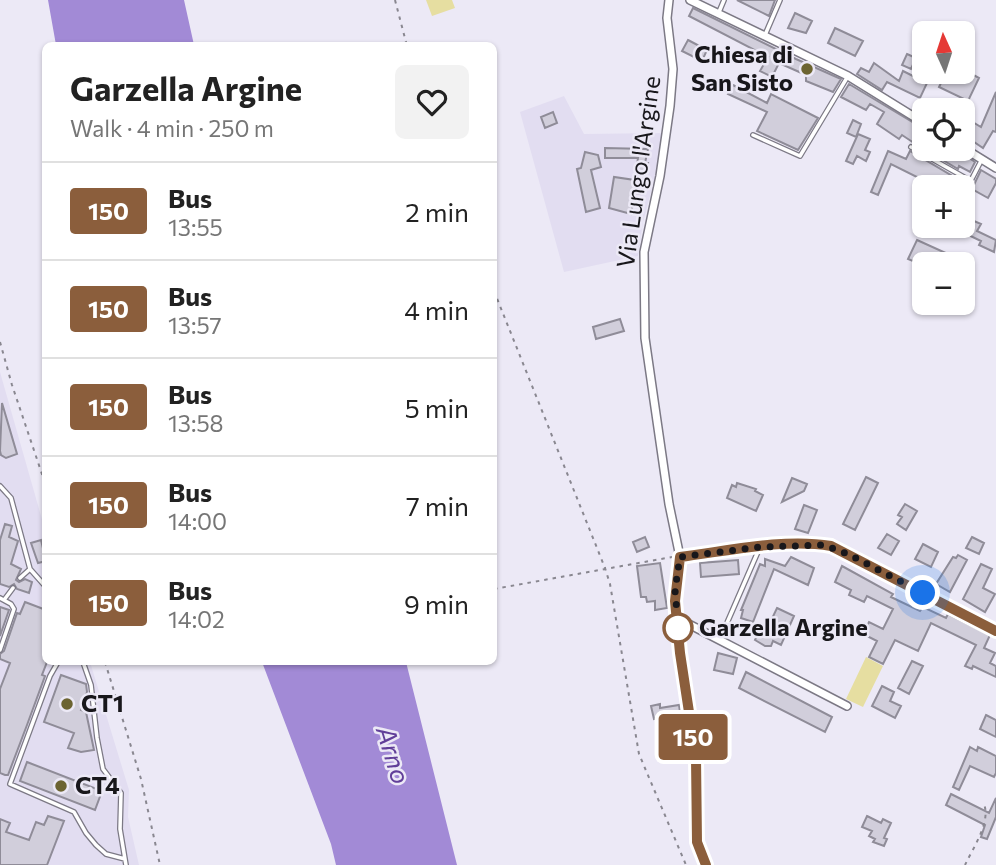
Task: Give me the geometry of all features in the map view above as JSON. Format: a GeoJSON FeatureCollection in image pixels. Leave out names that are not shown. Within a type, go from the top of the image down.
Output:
{"type":"FeatureCollection","features":[{"type":"Feature","properties":{"kind":"street","name":"Via Lungo l'Argine"},"geometry":{"type":"LineString","coordinates":[[669,0],[667,18],[673,69],[660,176],[646,234],[643,275],[645,338],[669,504],[680,557],[675,590],[677,618],[696,758],[697,842],[706,865]]}},
{"type":"Feature","properties":{"kind":"street"},"geometry":{"type":"LineString","coordinates":[[690,0],[848,76],[912,116]]}},
{"type":"Feature","properties":{"kind":"street"},"geometry":{"type":"LineString","coordinates":[[975,155],[996,168]]}},
{"type":"Feature","properties":{"kind":"street"},"geometry":{"type":"LineString","coordinates":[[680,557],[760,547],[805,544],[831,546],[996,631]]}},
{"type":"Feature","properties":{"kind":"street"},"geometry":{"type":"LineString","coordinates":[[677,618],[847,706]]}},
{"type":"Feature","properties":{"kind":"lane"},"geometry":{"type":"LineString","coordinates":[[718,14],[724,0]]}},
{"type":"Feature","properties":{"kind":"lane"},"geometry":{"type":"LineString","coordinates":[[764,37],[780,0]]}},
{"type":"Feature","properties":{"kind":"lane"},"geometry":{"type":"LineString","coordinates":[[753,135],[800,156],[848,76]]}},
{"type":"Feature","properties":{"kind":"lane"},"geometry":{"type":"LineString","coordinates":[[911,147],[960,175]]}},
{"type":"Feature","properties":{"kind":"lane"},"geometry":{"type":"LineString","coordinates":[[974,175],[982,160]]}},
{"type":"Feature","properties":{"kind":"lane"},"geometry":{"type":"LineString","coordinates":[[0,486],[11,498],[30,569],[42,582]]}},
{"type":"Feature","properties":{"kind":"lane"},"geometry":{"type":"LineString","coordinates":[[719,641],[760,547]]}},
{"type":"Feature","properties":{"kind":"lane"},"geometry":{"type":"LineString","coordinates":[[20,578],[30,569]]}},
{"type":"Feature","properties":{"kind":"lane"},"geometry":{"type":"LineString","coordinates":[[0,650],[14,609],[2,599],[13,588]]}},
{"type":"Feature","properties":{"kind":"lane"},"geometry":{"type":"LineString","coordinates":[[56,665],[10,785],[74,812],[96,845],[106,854],[125,859]]}},
{"type":"Feature","properties":{"kind":"lane"},"geometry":{"type":"LineString","coordinates":[[84,665],[91,685],[103,769],[121,793],[120,829],[126,865]]}},
{"type":"Feature","properties":{"kind":"path"},"geometry":{"type":"LineString","coordinates":[[395,0],[406,42]]}},
{"type":"Feature","properties":{"kind":"path"},"geometry":{"type":"LineString","coordinates":[[497,298],[605,568],[639,754],[686,865]]}},
{"type":"Feature","properties":{"kind":"path"},"geometry":{"type":"LineString","coordinates":[[0,342],[42,473]]}},
{"type":"Feature","properties":{"kind":"path"},"geometry":{"type":"LineString","coordinates":[[497,588],[680,557]]}},
{"type":"Feature","properties":{"kind":"path"},"geometry":{"type":"LineString","coordinates":[[106,665],[141,779],[160,865]]}},
{"type":"Feature","properties":{"kind":"path"},"geometry":{"type":"LineString","coordinates":[[965,865],[985,822],[987,811],[984,804]]}},
{"type":"Feature","properties":{"kind":"shaded area"},"geometry":{"type":"Polygon","coordinates":[[[426,0],[452,0],[455,8],[432,16],[426,0]]]}},
{"type":"Feature","properties":{"kind":"shaded area"},"geometry":{"type":"Polygon","coordinates":[[[564,96],[584,134],[663,133],[638,256],[564,272],[520,112],[564,96]]]}},
{"type":"Feature","properties":{"kind":"shaded area"},"geometry":{"type":"Polygon","coordinates":[[[0,372],[42,519],[42,665],[91,665],[129,790],[128,817],[139,865],[0,865],[0,372]]]}},
{"type":"Feature","properties":{"kind":"shaded area"},"geometry":{"type":"Polygon","coordinates":[[[866,657],[883,666],[863,707],[846,699],[866,657]]]}},
{"type":"Feature","properties":{"kind":"water"},"geometry":{"type":"Polygon","coordinates":[[[48,0],[184,0],[193,42],[55,42],[48,0]]]}},
{"type":"Feature","properties":{"kind":"water","name":"Arno"},"geometry":{"type":"Polygon","coordinates":[[[263,665],[407,665],[457,865],[336,865],[331,844],[263,665]]]}},
{"type":"Feature","properties":{"kind":"building"},"geometry":{"type":"Polygon","coordinates":[[[737,0],[775,0],[769,16],[737,0]]]}},
{"type":"Feature","properties":{"kind":"building"},"geometry":{"type":"Polygon","coordinates":[[[693,8],[841,79],[833,92],[806,81],[806,75],[779,63],[772,77],[760,71],[768,57],[689,16],[693,8]]]}},
{"type":"Feature","properties":{"kind":"building"},"geometry":{"type":"Polygon","coordinates":[[[795,13],[812,21],[806,33],[788,28],[795,13]]]}},
{"type":"Feature","properties":{"kind":"building"},"geometry":{"type":"Polygon","coordinates":[[[835,28],[863,41],[855,56],[828,43],[835,28]]]}},
{"type":"Feature","properties":{"kind":"building"},"geometry":{"type":"Polygon","coordinates":[[[688,40],[707,50],[702,61],[682,51],[688,40]]]}},
{"type":"Feature","properties":{"kind":"building"},"geometry":{"type":"Polygon","coordinates":[[[907,54],[912,56],[911,69],[902,65],[907,54]]]}},
{"type":"Feature","properties":{"kind":"building"},"geometry":{"type":"Polygon","coordinates":[[[874,63],[899,81],[903,71],[912,76],[912,84],[927,84],[920,98],[887,82],[882,90],[857,74],[861,68],[869,72],[874,63]]]}},
{"type":"Feature","properties":{"kind":"building"},"geometry":{"type":"Polygon","coordinates":[[[975,76],[979,78],[969,98],[962,98],[939,87],[940,84],[975,84],[975,76]]]}},
{"type":"Feature","properties":{"kind":"building"},"geometry":{"type":"Polygon","coordinates":[[[849,84],[912,122],[912,141],[902,135],[899,139],[877,124],[884,112],[870,104],[866,110],[841,97],[849,84]]]}},
{"type":"Feature","properties":{"kind":"building"},"geometry":{"type":"Polygon","coordinates":[[[733,85],[767,103],[771,94],[818,118],[798,150],[757,131],[767,112],[728,94],[733,85]]]}},
{"type":"Feature","properties":{"kind":"building"},"geometry":{"type":"Polygon","coordinates":[[[996,92],[996,132],[993,131],[983,148],[975,143],[975,123],[981,127],[996,92]]]}},
{"type":"Feature","properties":{"kind":"building"},"geometry":{"type":"Polygon","coordinates":[[[553,112],[557,123],[545,128],[541,117],[553,112]]]}},
{"type":"Feature","properties":{"kind":"building"},"geometry":{"type":"Polygon","coordinates":[[[853,120],[861,124],[856,137],[847,133],[853,120]]]}},
{"type":"Feature","properties":{"kind":"building"},"geometry":{"type":"Polygon","coordinates":[[[858,134],[870,139],[865,150],[870,152],[866,161],[857,156],[853,164],[846,161],[858,134]]]}},
{"type":"Feature","properties":{"kind":"building"},"geometry":{"type":"Polygon","coordinates":[[[605,148],[648,149],[643,194],[635,193],[631,214],[609,208],[614,177],[635,180],[638,158],[605,158],[605,148]]]}},
{"type":"Feature","properties":{"kind":"building"},"geometry":{"type":"Polygon","coordinates":[[[888,151],[906,159],[910,151],[912,161],[927,161],[951,175],[913,175],[891,164],[878,195],[871,192],[888,151]]]}},
{"type":"Feature","properties":{"kind":"building"},"geometry":{"type":"Polygon","coordinates":[[[585,152],[598,155],[601,167],[591,170],[600,208],[586,212],[577,169],[581,168],[585,152]]]}},
{"type":"Feature","properties":{"kind":"building"},"geometry":{"type":"Polygon","coordinates":[[[944,161],[975,162],[970,172],[959,166],[958,169],[944,161]]]}},
{"type":"Feature","properties":{"kind":"building"},"geometry":{"type":"Polygon","coordinates":[[[981,170],[996,179],[988,198],[975,191],[975,183],[981,170]]]}},
{"type":"Feature","properties":{"kind":"building"},"geometry":{"type":"Polygon","coordinates":[[[975,221],[981,224],[977,231],[996,240],[994,252],[979,245],[981,241],[975,238],[975,221]]]}},
{"type":"Feature","properties":{"kind":"building"},"geometry":{"type":"Polygon","coordinates":[[[917,240],[944,252],[912,252],[912,261],[908,259],[917,240]]]}},
{"type":"Feature","properties":{"kind":"building"},"geometry":{"type":"Polygon","coordinates":[[[620,319],[624,331],[596,339],[593,327],[620,319]]]}},
{"type":"Feature","properties":{"kind":"building"},"geometry":{"type":"Polygon","coordinates":[[[2,403],[17,454],[6,458],[0,451],[2,403]]]}},
{"type":"Feature","properties":{"kind":"building"},"geometry":{"type":"Polygon","coordinates":[[[866,477],[878,483],[855,530],[843,524],[866,477]]]}},
{"type":"Feature","properties":{"kind":"building"},"geometry":{"type":"Polygon","coordinates":[[[792,478],[807,484],[804,491],[782,502],[792,478]]]}},
{"type":"Feature","properties":{"kind":"building"},"geometry":{"type":"Polygon","coordinates":[[[737,483],[756,489],[755,491],[763,495],[756,511],[727,498],[732,485],[736,487],[737,483]]]}},
{"type":"Feature","properties":{"kind":"building"},"geometry":{"type":"Polygon","coordinates":[[[905,504],[917,511],[906,530],[897,524],[902,517],[898,515],[905,504]]]}},
{"type":"Feature","properties":{"kind":"building"},"geometry":{"type":"Polygon","coordinates":[[[804,505],[817,510],[808,533],[795,529],[804,505]]]}},
{"type":"Feature","properties":{"kind":"building"},"geometry":{"type":"Polygon","coordinates":[[[5,524],[12,526],[9,537],[18,541],[11,564],[21,569],[16,580],[19,582],[25,579],[32,582],[29,593],[17,589],[14,584],[9,587],[0,584],[0,540],[5,524]]]}},
{"type":"Feature","properties":{"kind":"building"},"geometry":{"type":"Polygon","coordinates":[[[887,534],[899,541],[891,555],[878,548],[887,534]]]}},
{"type":"Feature","properties":{"kind":"building"},"geometry":{"type":"Polygon","coordinates":[[[645,537],[649,547],[637,552],[633,542],[645,537]]]}},
{"type":"Feature","properties":{"kind":"building"},"geometry":{"type":"Polygon","coordinates":[[[972,537],[984,543],[979,554],[966,548],[972,537]]]}},
{"type":"Feature","properties":{"kind":"building"},"geometry":{"type":"Polygon","coordinates":[[[41,540],[42,562],[38,563],[31,543],[41,540]]]}},
{"type":"Feature","properties":{"kind":"building"},"geometry":{"type":"Polygon","coordinates":[[[923,544],[938,552],[931,567],[915,559],[923,544]]]}},
{"type":"Feature","properties":{"kind":"building"},"geometry":{"type":"Polygon","coordinates":[[[958,555],[967,560],[950,592],[936,584],[953,557],[958,555]]]}},
{"type":"Feature","properties":{"kind":"building"},"geometry":{"type":"Polygon","coordinates":[[[791,557],[814,568],[808,585],[774,569],[753,622],[741,618],[741,610],[760,564],[765,566],[765,559],[785,566],[791,557]]]}},
{"type":"Feature","properties":{"kind":"building"},"geometry":{"type":"Polygon","coordinates":[[[738,560],[739,574],[701,577],[700,563],[738,560]]]}},
{"type":"Feature","properties":{"kind":"building"},"geometry":{"type":"Polygon","coordinates":[[[660,563],[667,608],[655,610],[655,601],[647,602],[646,597],[641,597],[637,566],[660,563]]]}},
{"type":"Feature","properties":{"kind":"building"},"geometry":{"type":"Polygon","coordinates":[[[981,564],[992,569],[983,588],[995,594],[985,612],[963,599],[981,564]]]}},
{"type":"Feature","properties":{"kind":"building"},"geometry":{"type":"Polygon","coordinates":[[[842,566],[893,594],[891,597],[920,611],[923,607],[946,618],[948,614],[990,635],[984,648],[995,653],[990,663],[996,666],[996,677],[973,666],[972,669],[965,666],[976,645],[931,623],[918,651],[895,640],[883,664],[869,657],[877,641],[863,634],[869,622],[883,629],[893,609],[867,596],[864,602],[849,595],[851,590],[835,582],[842,566]]]}},
{"type":"Feature","properties":{"kind":"building"},"geometry":{"type":"Polygon","coordinates":[[[25,602],[42,608],[42,665],[46,665],[42,675],[45,676],[8,775],[5,775],[0,773],[0,689],[10,663],[0,659],[0,654],[4,651],[17,613],[20,614],[25,602]]]}},
{"type":"Feature","properties":{"kind":"building"},"geometry":{"type":"Polygon","coordinates":[[[0,607],[9,610],[0,636],[0,607]]]}},
{"type":"Feature","properties":{"kind":"building"},"geometry":{"type":"Polygon","coordinates":[[[777,608],[794,616],[781,645],[773,641],[771,646],[765,646],[755,640],[764,624],[768,627],[777,608]]]}},
{"type":"Feature","properties":{"kind":"building"},"geometry":{"type":"Polygon","coordinates":[[[718,653],[737,658],[733,674],[714,670],[718,653]]]}},
{"type":"Feature","properties":{"kind":"building"},"geometry":{"type":"Polygon","coordinates":[[[912,661],[923,666],[909,694],[898,688],[912,661]]]}},
{"type":"Feature","properties":{"kind":"building"},"geometry":{"type":"Polygon","coordinates":[[[746,672],[832,717],[825,732],[739,688],[746,672]]]}},
{"type":"Feature","properties":{"kind":"building","name":"CT1"},"geometry":{"type":"Polygon","coordinates":[[[61,675],[86,684],[87,692],[81,710],[86,712],[94,750],[81,752],[68,748],[74,733],[44,722],[61,675]]]}},
{"type":"Feature","properties":{"kind":"building"},"geometry":{"type":"Polygon","coordinates":[[[882,686],[894,692],[890,701],[901,706],[895,718],[872,706],[882,686]]]}},
{"type":"Feature","properties":{"kind":"building"},"geometry":{"type":"Polygon","coordinates":[[[660,704],[660,708],[679,705],[681,719],[661,723],[660,718],[654,719],[651,706],[660,704]]]}},
{"type":"Feature","properties":{"kind":"building"},"geometry":{"type":"Polygon","coordinates":[[[986,715],[996,720],[996,737],[980,729],[986,715]]]}},
{"type":"Feature","properties":{"kind":"building"},"geometry":{"type":"Polygon","coordinates":[[[970,747],[977,751],[978,747],[996,756],[996,773],[994,777],[970,766],[959,790],[953,787],[970,747]]]}},
{"type":"Feature","properties":{"kind":"building","name":"CT4"},"geometry":{"type":"Polygon","coordinates":[[[27,762],[102,791],[95,810],[20,781],[27,762]]]}},
{"type":"Feature","properties":{"kind":"building"},"geometry":{"type":"Polygon","coordinates":[[[951,794],[989,813],[996,798],[996,817],[987,839],[981,837],[985,825],[946,805],[951,794]]]}},
{"type":"Feature","properties":{"kind":"building"},"geometry":{"type":"Polygon","coordinates":[[[48,816],[64,821],[47,865],[0,865],[0,819],[10,823],[6,832],[29,840],[36,822],[44,825],[48,816]]]}},
{"type":"Feature","properties":{"kind":"building"},"geometry":{"type":"Polygon","coordinates":[[[867,816],[881,823],[883,819],[891,823],[884,838],[887,839],[884,846],[873,842],[875,839],[869,836],[872,831],[862,827],[867,816]]]}},
{"type":"Feature","properties":{"kind":"bus line","name":"150"},"geometry":{"type":"LineString","coordinates":[[706,865],[697,842],[696,758],[675,601],[680,557],[760,547],[805,544],[831,546],[996,631]]}},
{"type":"Feature","properties":{"kind":"place","name":"Chiesa di San Sisto"},"geometry":{"type":"Point","coordinates":[807,69]}},
{"type":"Feature","properties":{"kind":"place","name":"Garzella Argine"},"geometry":{"type":"Point","coordinates":[678,628]}},
{"type":"Feature","properties":{"kind":"place","name":"CT1"},"geometry":{"type":"Point","coordinates":[67,704]}},
{"type":"Feature","properties":{"kind":"place","name":"CT4"},"geometry":{"type":"Point","coordinates":[61,786]}},
{"type":"Feature","properties":{"kind":"route"},"geometry":{"type":"LineString","coordinates":[[678,628],[679,635],[675,590],[680,557],[714,552],[805,544],[831,546],[923,593]]}}]}
